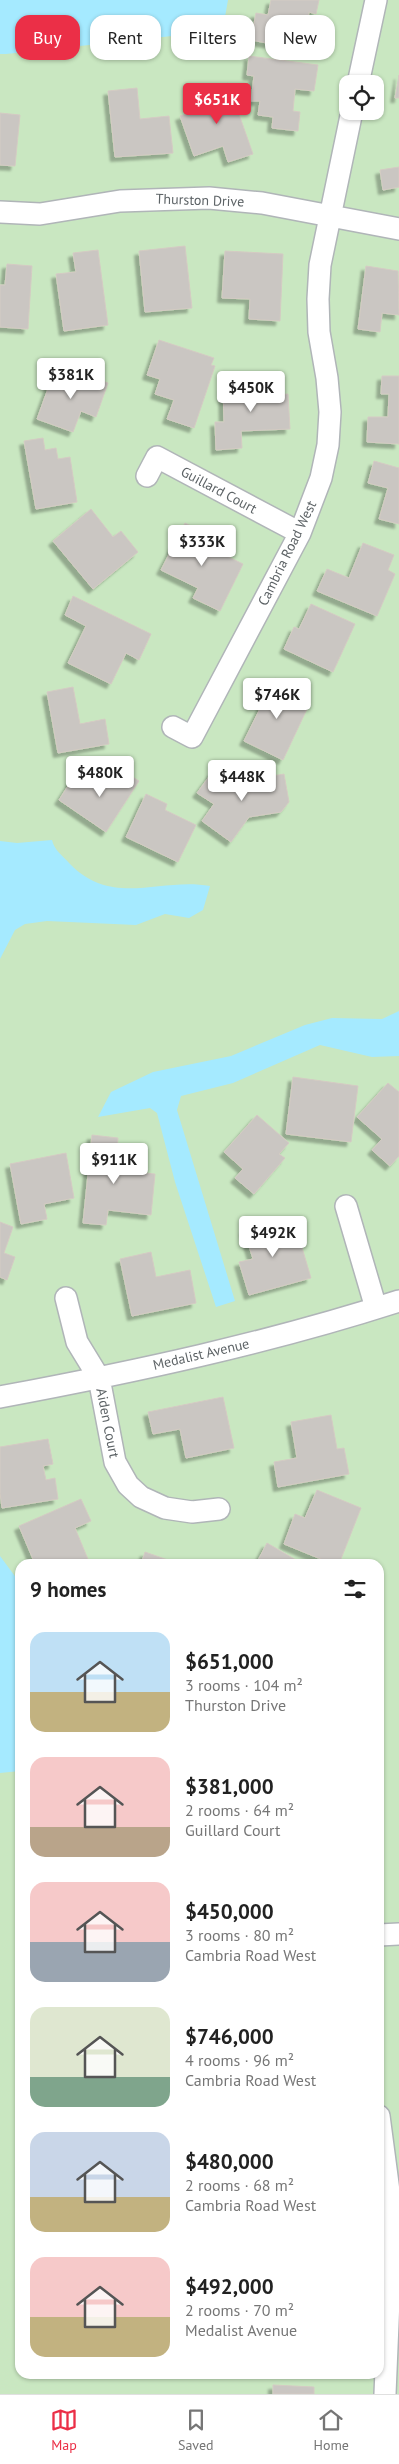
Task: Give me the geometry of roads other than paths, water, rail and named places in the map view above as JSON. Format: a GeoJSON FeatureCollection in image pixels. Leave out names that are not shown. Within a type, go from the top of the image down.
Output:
{"type":"FeatureCollection","features":[{"type":"Feature","properties":{"kind":"street"},"geometry":{"type":"LineString","coordinates":[[360,75],[376,0]]}},
{"type":"Feature","properties":{"kind":"street","name":"Cambria Road West"},"geometry":{"type":"LineString","coordinates":[[173,727],[192,737],[300,533],[321,478],[328,445],[330,412],[318,299],[320,266],[350,120]]}},
{"type":"Feature","properties":{"kind":"street","name":"Thurston Drive"},"geometry":{"type":"LineString","coordinates":[[0,212],[40,214],[120,201],[191,198],[262,203],[399,229]]}},
{"type":"Feature","properties":{"kind":"street","name":"Guillard Court"},"geometry":{"type":"LineString","coordinates":[[147,476],[157,457],[300,533]]}},
{"type":"Feature","properties":{"kind":"street"},"geometry":{"type":"LineString","coordinates":[[346,1206],[376,1308]]}},
{"type":"Feature","properties":{"kind":"street","name":"Aiden Court"},"geometry":{"type":"LineString","coordinates":[[66,1298],[77,1342],[99,1378],[116,1462],[128,1486],[141,1497],[165,1508],[192,1512],[219,1509]]}},
{"type":"Feature","properties":{"kind":"street","name":"Medalist Avenue"},"geometry":{"type":"LineString","coordinates":[[0,1397],[99,1378],[234,1347],[399,1301]]}},
{"type":"Feature","properties":{"kind":"street"},"geometry":{"type":"LineString","coordinates":[[384,1935],[399,1934]]}},
{"type":"Feature","properties":{"kind":"street"},"geometry":{"type":"LineString","coordinates":[[384,2154],[390,2199],[391,2252],[385,2394]]}},
{"type":"Feature","properties":{"kind":"water"},"geometry":{"type":"Polygon","coordinates":[[[0,0],[228,0],[225,15],[171,15],[171,36],[161,37],[161,15],[90,15],[90,45],[80,46],[80,15],[15,15],[15,53],[0,54],[0,0]]]}},
{"type":"Feature","properties":{"kind":"water"},"geometry":{"type":"Polygon","coordinates":[[[52,840],[57,850],[70,864],[86,877],[103,885],[120,888],[191,884],[210,886],[203,910],[189,918],[165,914],[136,925],[47,921],[25,924],[15,930],[0,959],[0,841],[17,843],[52,840]]]}},
{"type":"Feature","properties":{"kind":"water"},"geometry":{"type":"Polygon","coordinates":[[[399,1011],[399,1056],[372,1057],[320,1045],[233,1083],[181,1096],[177,1110],[235,1301],[216,1307],[175,1182],[157,1113],[150,1108],[98,1117],[111,1092],[153,1072],[231,1056],[305,1025],[332,1018],[382,1019],[399,1011]]]}},
{"type":"Feature","properties":{"kind":"water"},"geometry":{"type":"Polygon","coordinates":[[[0,1556],[15,1576],[15,1772],[0,1773],[0,1556]]]}}]}
